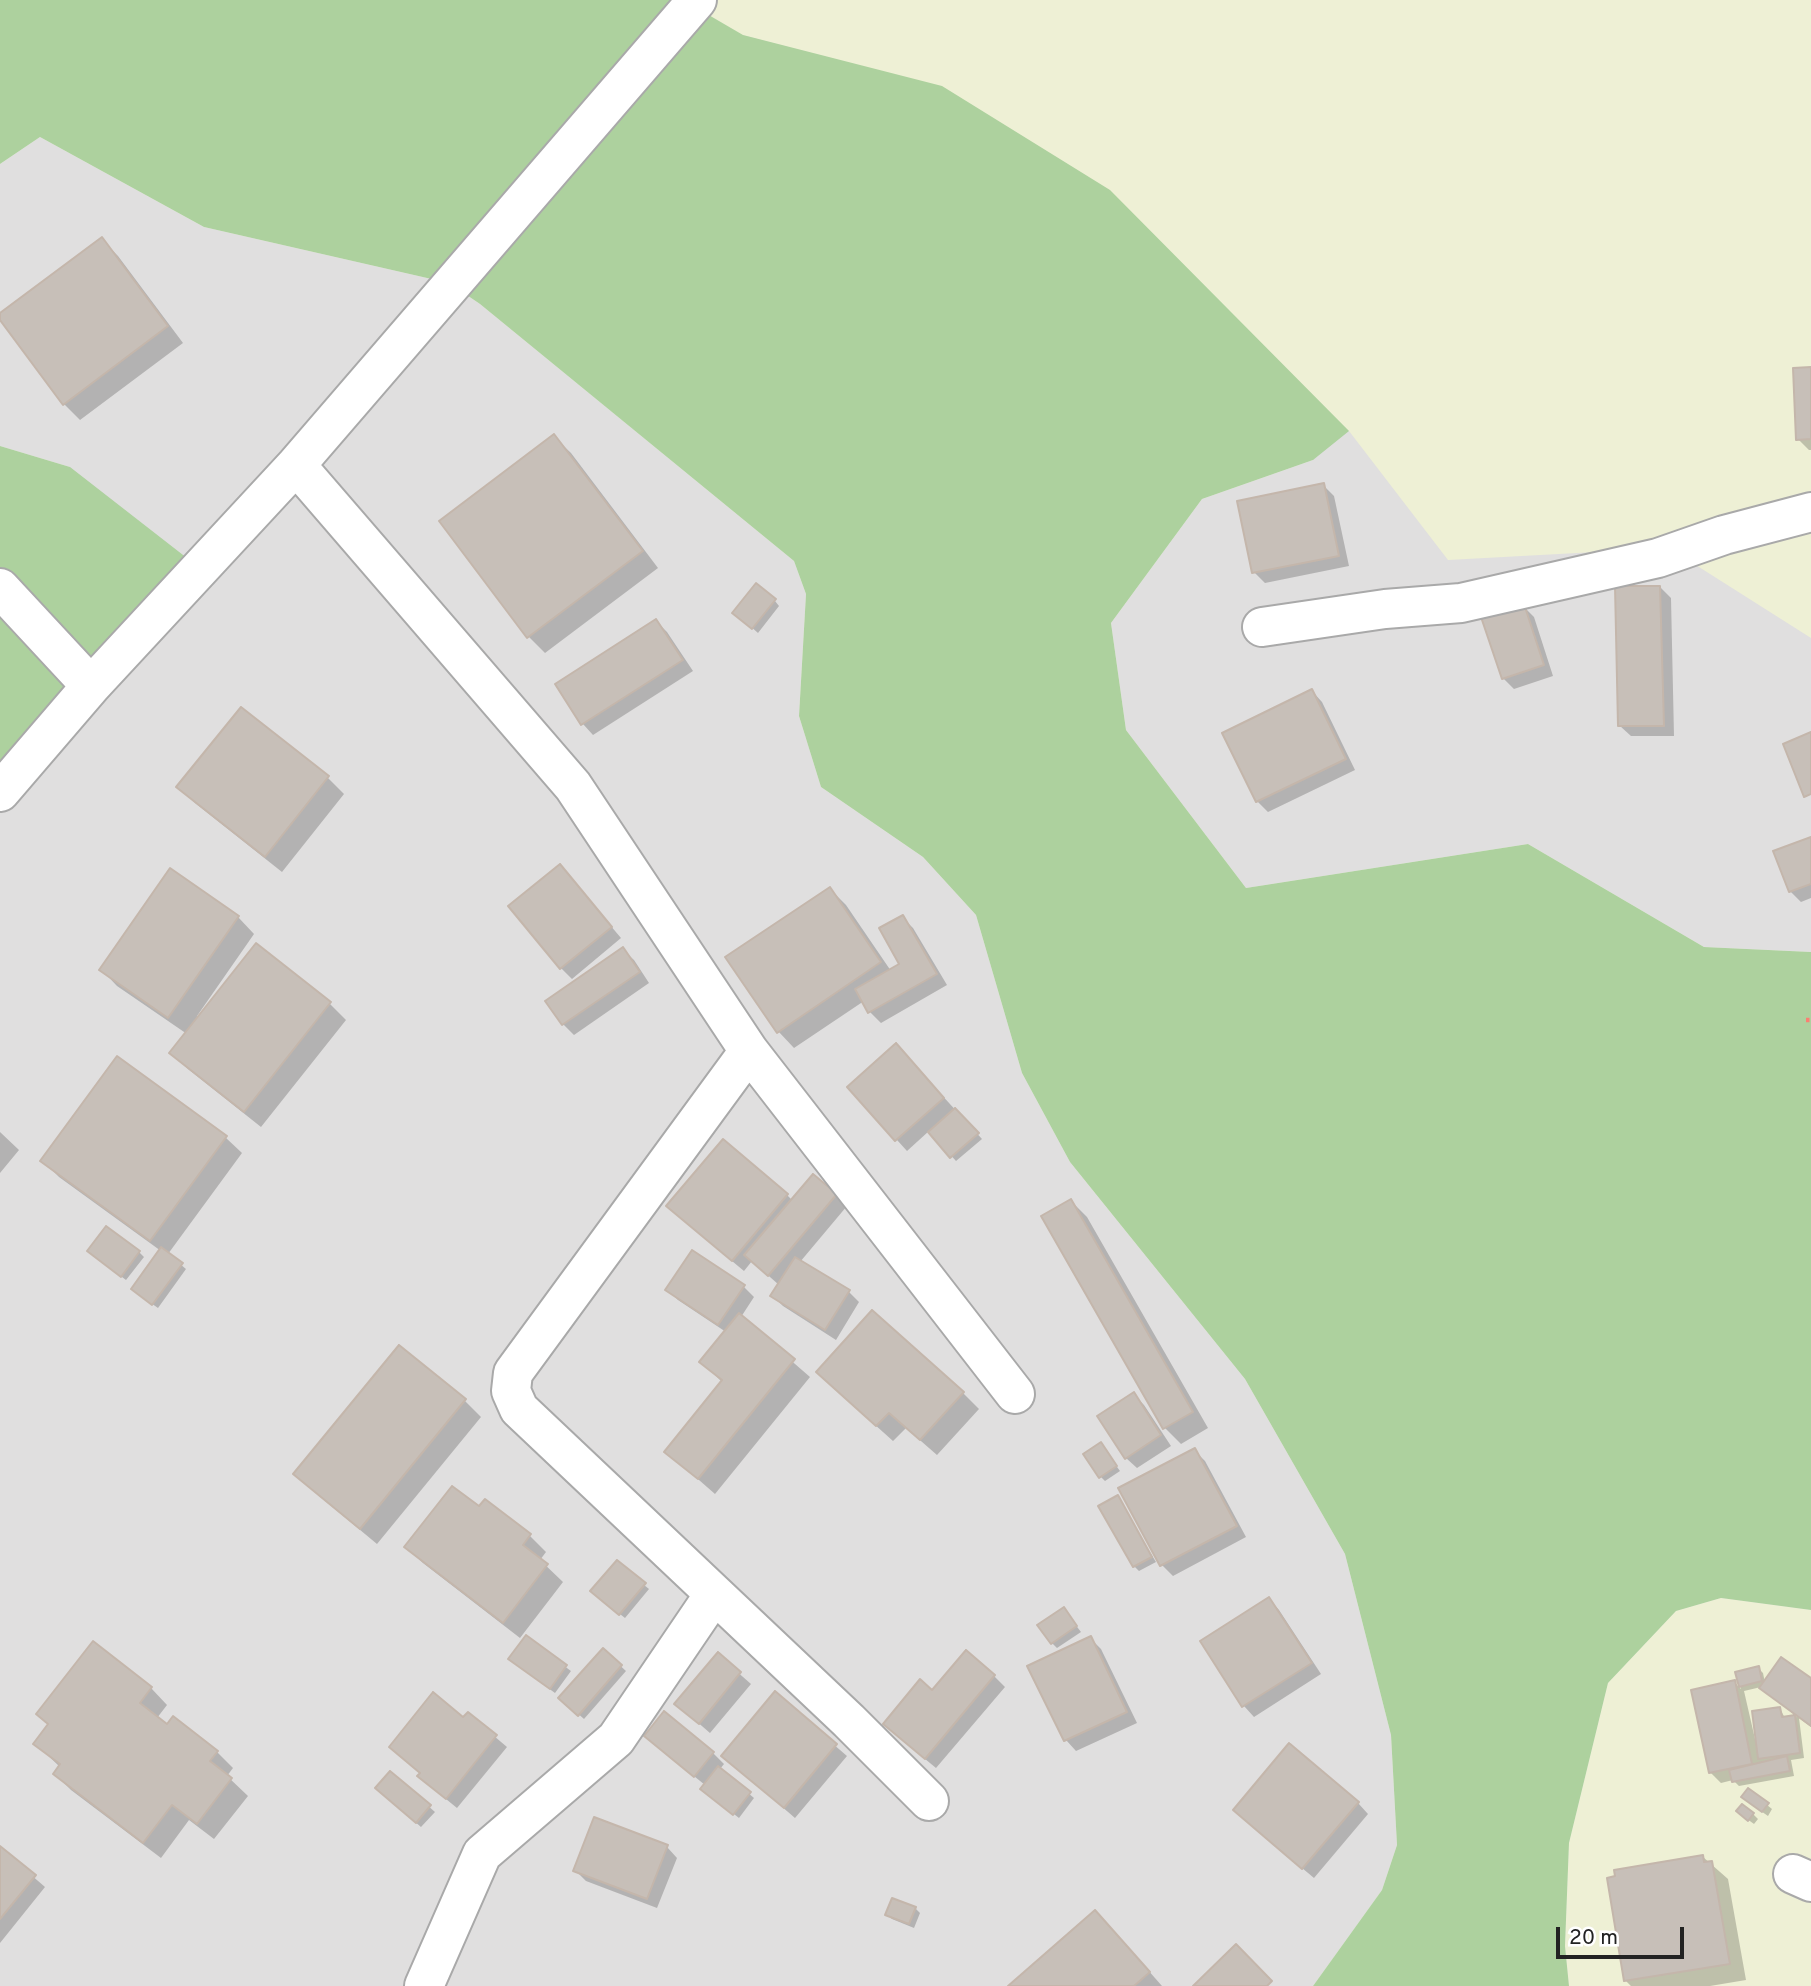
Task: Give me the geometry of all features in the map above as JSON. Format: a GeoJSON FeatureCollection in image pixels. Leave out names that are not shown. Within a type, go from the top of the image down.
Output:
{"type":"FeatureCollection","features":[{"type":"Feature","properties":{"kind":"street"},"geometry":{"type":"LineString","coordinates":[[0,792],[91,686],[296,464],[697,0]]}},
{"type":"Feature","properties":{"kind":"street"},"geometry":{"type":"LineString","coordinates":[[296,464],[573,786],[749,1051],[1015,1394]]}},
{"type":"Feature","properties":{"kind":"street"},"geometry":{"type":"LineString","coordinates":[[1262,627],[1385,609],[1461,603],[1658,558],[1724,535],[1811,512]]}},
{"type":"Feature","properties":{"kind":"street"},"geometry":{"type":"LineString","coordinates":[[0,589],[91,686]]}},
{"type":"Feature","properties":{"kind":"street"},"geometry":{"type":"LineString","coordinates":[[749,1051],[513,1373],[511,1391],[519,1409],[849,1721],[929,1801]]}},
{"type":"Feature","properties":{"kind":"street"},"geometry":{"type":"LineString","coordinates":[[424,1986],[482,1854],[616,1739],[713,1595]]}},
{"type":"Feature","properties":{"kind":"shaded area"},"geometry":{"type":"Polygon","coordinates":[[[1811,0],[1811,952],[1704,947],[1528,844],[1246,888],[1126,730],[1111,623],[1202,499],[1313,460],[742,35],[1811,0]]]}},
{"type":"Feature","properties":{"kind":"shaded area"},"geometry":{"type":"Polygon","coordinates":[[[40,137],[204,227],[449,283],[480,304],[794,561],[806,594],[799,716],[821,787],[923,857],[976,915],[1022,1073],[1070,1162],[1245,1379],[1345,1554],[1391,1735],[1397,1845],[1382,1890],[1313,1986],[0,1986],[0,806],[70,467],[0,446],[0,164],[40,137]]]}},
{"type":"Feature","properties":{"kind":"green space"},"geometry":{"type":"Polygon","coordinates":[[[0,0],[683,0],[743,35],[942,86],[1110,190],[1349,431],[1313,460],[1202,499],[1111,623],[1126,730],[1246,888],[1528,844],[1704,947],[1811,952],[1811,1610],[1721,1598],[1676,1611],[1608,1683],[1569,1843],[1565,1946],[1569,1986],[1313,1986],[1382,1890],[1397,1845],[1391,1735],[1345,1554],[1245,1379],[1070,1162],[1022,1073],[976,915],[923,857],[821,787],[799,716],[806,594],[794,561],[480,304],[449,283],[204,227],[40,137],[0,164],[0,0]]]}},
{"type":"Feature","properties":{"kind":"green space"},"geometry":{"type":"Polygon","coordinates":[[[683,0],[1811,0],[1811,638],[1669,548],[1448,560],[1349,431],[942,87],[742,35],[683,0]]]}},
{"type":"Feature","properties":{"kind":"green space"},"geometry":{"type":"Polygon","coordinates":[[[0,446],[70,467],[201,569],[0,806],[0,446]]]}},
{"type":"Feature","properties":{"kind":"green space"},"geometry":{"type":"Polygon","coordinates":[[[1721,1598],[1811,1610],[1811,1986],[1569,1986],[1565,1946],[1569,1843],[1608,1683],[1676,1611],[1721,1598]]]}},
{"type":"Feature","properties":{"kind":"building"},"geometry":{"type":"Polygon","coordinates":[[[102,237],[168,326],[63,405],[0,320],[0,313],[102,237]]]}},
{"type":"Feature","properties":{"kind":"building"},"geometry":{"type":"Polygon","coordinates":[[[1811,367],[1811,439],[1796,440],[1793,368],[1811,367]]]}},
{"type":"Feature","properties":{"kind":"building"},"geometry":{"type":"Polygon","coordinates":[[[554,434],[643,551],[527,638],[439,521],[554,434]]]}},
{"type":"Feature","properties":{"kind":"building"},"geometry":{"type":"Polygon","coordinates":[[[1324,483],[1339,556],[1252,573],[1237,501],[1324,483]]]}},
{"type":"Feature","properties":{"kind":"building"},"geometry":{"type":"Polygon","coordinates":[[[756,583],[776,599],[752,629],[732,613],[756,583]]]}},
{"type":"Feature","properties":{"kind":"building"},"geometry":{"type":"Polygon","coordinates":[[[1615,586],[1660,586],[1664,726],[1618,726],[1615,586]]]}},
{"type":"Feature","properties":{"kind":"building"},"geometry":{"type":"Polygon","coordinates":[[[1524,604],[1544,665],[1502,679],[1481,617],[1524,604]]]}},
{"type":"Feature","properties":{"kind":"building"},"geometry":{"type":"Polygon","coordinates":[[[656,619],[683,660],[581,725],[555,684],[656,619]]]}},
{"type":"Feature","properties":{"kind":"building"},"geometry":{"type":"Polygon","coordinates":[[[1312,689],[1346,759],[1256,802],[1222,733],[1312,689]]]}},
{"type":"Feature","properties":{"kind":"building"},"geometry":{"type":"Polygon","coordinates":[[[241,707],[329,776],[265,857],[176,787],[241,707]]]}},
{"type":"Feature","properties":{"kind":"building"},"geometry":{"type":"Polygon","coordinates":[[[1811,732],[1811,794],[1804,797],[1783,744],[1811,732]]]}},
{"type":"Feature","properties":{"kind":"building"},"geometry":{"type":"Polygon","coordinates":[[[1811,837],[1811,884],[1789,892],[1773,851],[1811,837]]]}},
{"type":"Feature","properties":{"kind":"building"},"geometry":{"type":"Polygon","coordinates":[[[560,864],[612,927],[560,969],[508,906],[560,864]]]}},
{"type":"Feature","properties":{"kind":"building"},"geometry":{"type":"Polygon","coordinates":[[[170,868],[239,916],[168,1018],[99,970],[170,868]]]}},
{"type":"Feature","properties":{"kind":"building"},"geometry":{"type":"Polygon","coordinates":[[[830,887],[881,962],[777,1033],[725,957],[830,887]]]}},
{"type":"Feature","properties":{"kind":"building"},"geometry":{"type":"Polygon","coordinates":[[[903,915],[937,974],[868,1013],[855,989],[899,964],[879,928],[903,915]]]}},
{"type":"Feature","properties":{"kind":"building"},"geometry":{"type":"Polygon","coordinates":[[[256,943],[331,1002],[244,1112],[169,1053],[256,943]]]}},
{"type":"Feature","properties":{"kind":"building"},"geometry":{"type":"Polygon","coordinates":[[[623,947],[640,972],[562,1025],[545,1001],[623,947]]]}},
{"type":"Feature","properties":{"kind":"building"},"geometry":{"type":"Polygon","coordinates":[[[896,1043],[944,1098],[895,1141],[847,1087],[896,1043]]]}},
{"type":"Feature","properties":{"kind":"building"},"geometry":{"type":"Polygon","coordinates":[[[117,1056],[227,1136],[150,1241],[40,1161],[117,1056]]]}},
{"type":"Feature","properties":{"kind":"building"},"geometry":{"type":"Polygon","coordinates":[[[955,1108],[979,1133],[950,1158],[928,1132],[955,1108]]]}},
{"type":"Feature","properties":{"kind":"building"},"geometry":{"type":"Polygon","coordinates":[[[723,1139],[788,1194],[732,1261],[666,1206],[723,1139]]]}},
{"type":"Feature","properties":{"kind":"building"},"geometry":{"type":"Polygon","coordinates":[[[813,1174],[837,1194],[768,1276],[744,1255],[813,1174]]]}},
{"type":"Feature","properties":{"kind":"building"},"geometry":{"type":"Polygon","coordinates":[[[1071,1199],[1193,1412],[1163,1429],[1041,1216],[1071,1199]]]}},
{"type":"Feature","properties":{"kind":"building"},"geometry":{"type":"Polygon","coordinates":[[[106,1226],[140,1251],[121,1277],[87,1251],[106,1226]]]}},
{"type":"Feature","properties":{"kind":"building"},"geometry":{"type":"Polygon","coordinates":[[[161,1247],[183,1263],[152,1305],[131,1289],[161,1247]]]}},
{"type":"Feature","properties":{"kind":"building"},"geometry":{"type":"Polygon","coordinates":[[[692,1250],[745,1285],[718,1325],[665,1290],[692,1250]]]}},
{"type":"Feature","properties":{"kind":"building"},"geometry":{"type":"Polygon","coordinates":[[[795,1257],[850,1290],[825,1330],[770,1296],[795,1257]]]}},
{"type":"Feature","properties":{"kind":"building"},"geometry":{"type":"Polygon","coordinates":[[[872,1310],[964,1392],[920,1440],[889,1413],[876,1426],[816,1372],[872,1310]]]}},
{"type":"Feature","properties":{"kind":"building"},"geometry":{"type":"Polygon","coordinates":[[[739,1313],[795,1359],[698,1479],[664,1452],[722,1380],[699,1362],[739,1313]]]}},
{"type":"Feature","properties":{"kind":"building"},"geometry":{"type":"Polygon","coordinates":[[[399,1345],[466,1399],[360,1529],[293,1474],[399,1345]]]}},
{"type":"Feature","properties":{"kind":"building"},"geometry":{"type":"Polygon","coordinates":[[[1134,1392],[1161,1435],[1125,1459],[1097,1416],[1134,1392]]]}},
{"type":"Feature","properties":{"kind":"building"},"geometry":{"type":"Polygon","coordinates":[[[1101,1442],[1117,1466],[1099,1478],[1083,1454],[1101,1442]]]}},
{"type":"Feature","properties":{"kind":"building"},"geometry":{"type":"Polygon","coordinates":[[[1195,1448],[1237,1526],[1160,1566],[1118,1488],[1195,1448]]]}},
{"type":"Feature","properties":{"kind":"building"},"geometry":{"type":"Polygon","coordinates":[[[452,1486],[479,1506],[485,1499],[531,1534],[523,1545],[548,1564],[503,1623],[404,1547],[452,1486]]]}},
{"type":"Feature","properties":{"kind":"building"},"geometry":{"type":"Polygon","coordinates":[[[1118,1495],[1152,1557],[1133,1567],[1098,1506],[1118,1495]]]}},
{"type":"Feature","properties":{"kind":"building"},"geometry":{"type":"Polygon","coordinates":[[[617,1560],[646,1583],[619,1615],[590,1591],[617,1560]]]}},
{"type":"Feature","properties":{"kind":"building"},"geometry":{"type":"Polygon","coordinates":[[[1269,1597],[1312,1663],[1242,1707],[1200,1641],[1269,1597]]]}},
{"type":"Feature","properties":{"kind":"building"},"geometry":{"type":"Polygon","coordinates":[[[1064,1607],[1077,1626],[1051,1644],[1037,1625],[1064,1607]]]}},
{"type":"Feature","properties":{"kind":"building"},"geometry":{"type":"Polygon","coordinates":[[[526,1635],[567,1665],[550,1689],[508,1659],[526,1635]]]}},
{"type":"Feature","properties":{"kind":"building"},"geometry":{"type":"Polygon","coordinates":[[[1091,1636],[1127,1712],[1064,1741],[1027,1666],[1091,1636]]]}},
{"type":"Feature","properties":{"kind":"building"},"geometry":{"type":"Polygon","coordinates":[[[93,1641],[152,1687],[140,1703],[167,1724],[173,1716],[218,1751],[210,1761],[232,1778],[197,1824],[172,1805],[143,1843],[53,1774],[60,1764],[33,1744],[48,1724],[36,1714],[93,1641]]]}},
{"type":"Feature","properties":{"kind":"building"},"geometry":{"type":"Polygon","coordinates":[[[603,1648],[622,1665],[578,1716],[558,1698],[603,1648]]]}},
{"type":"Feature","properties":{"kind":"building"},"geometry":{"type":"Polygon","coordinates":[[[966,1650],[995,1675],[925,1759],[883,1724],[920,1679],[932,1690],[966,1650]]]}},
{"type":"Feature","properties":{"kind":"building"},"geometry":{"type":"Polygon","coordinates":[[[718,1652],[741,1672],[699,1724],[674,1704],[718,1652]]]}},
{"type":"Feature","properties":{"kind":"building"},"geometry":{"type":"Polygon","coordinates":[[[1781,1657],[1811,1678],[1811,1726],[1759,1688],[1781,1657]]]}},
{"type":"Feature","properties":{"kind":"building"},"geometry":{"type":"Polygon","coordinates":[[[1759,1666],[1762,1681],[1739,1687],[1735,1672],[1759,1666]]]}},
{"type":"Feature","properties":{"kind":"building"},"geometry":{"type":"Polygon","coordinates":[[[1735,1680],[1752,1764],[1709,1773],[1691,1690],[1735,1680]]]}},
{"type":"Feature","properties":{"kind":"building"},"geometry":{"type":"Polygon","coordinates":[[[775,1691],[837,1744],[784,1808],[721,1756],[775,1691]]]}},
{"type":"Feature","properties":{"kind":"building"},"geometry":{"type":"Polygon","coordinates":[[[433,1692],[463,1717],[468,1712],[497,1735],[446,1799],[417,1776],[420,1773],[389,1747],[433,1692]]]}},
{"type":"Feature","properties":{"kind":"building"},"geometry":{"type":"Polygon","coordinates":[[[1780,1707],[1782,1717],[1795,1715],[1800,1753],[1758,1759],[1752,1711],[1780,1707]]]}},
{"type":"Feature","properties":{"kind":"building"},"geometry":{"type":"Polygon","coordinates":[[[664,1711],[714,1752],[694,1777],[644,1736],[664,1711]]]}},
{"type":"Feature","properties":{"kind":"building"},"geometry":{"type":"Polygon","coordinates":[[[1289,1743],[1359,1802],[1302,1869],[1233,1810],[1289,1743]]]}},
{"type":"Feature","properties":{"kind":"building"},"geometry":{"type":"Polygon","coordinates":[[[1787,1756],[1790,1771],[1732,1782],[1729,1770],[1787,1756]]]}},
{"type":"Feature","properties":{"kind":"building"},"geometry":{"type":"Polygon","coordinates":[[[718,1766],[751,1792],[733,1815],[700,1789],[718,1766]]]}},
{"type":"Feature","properties":{"kind":"building"},"geometry":{"type":"Polygon","coordinates":[[[390,1771],[431,1805],[416,1823],[375,1788],[390,1771]]]}},
{"type":"Feature","properties":{"kind":"building"},"geometry":{"type":"Polygon","coordinates":[[[1748,1788],[1769,1803],[1762,1812],[1741,1797],[1748,1788]]]}},
{"type":"Feature","properties":{"kind":"building"},"geometry":{"type":"Polygon","coordinates":[[[1742,1804],[1754,1813],[1748,1821],[1736,1811],[1742,1804]]]}},
{"type":"Feature","properties":{"kind":"building"},"geometry":{"type":"Polygon","coordinates":[[[594,1817],[668,1845],[647,1899],[573,1871],[594,1817]]]}},
{"type":"Feature","properties":{"kind":"building"},"geometry":{"type":"Polygon","coordinates":[[[0,1846],[36,1875],[0,1919],[0,1846]]]}},
{"type":"Feature","properties":{"kind":"building"},"geometry":{"type":"Polygon","coordinates":[[[1703,1855],[1704,1862],[1712,1861],[1730,1964],[1624,1981],[1607,1878],[1615,1876],[1614,1870],[1703,1855]]]}},
{"type":"Feature","properties":{"kind":"building"},"geometry":{"type":"Polygon","coordinates":[[[892,1898],[916,1907],[909,1924],[885,1915],[892,1898]]]}},
{"type":"Feature","properties":{"kind":"building"},"geometry":{"type":"Polygon","coordinates":[[[1095,1910],[1150,1972],[1134,1986],[1008,1986],[1095,1910]]]}},
{"type":"Feature","properties":{"kind":"building"},"geometry":{"type":"Polygon","coordinates":[[[1236,1944],[1272,1981],[1267,1986],[1193,1986],[1236,1944]]]}}]}
